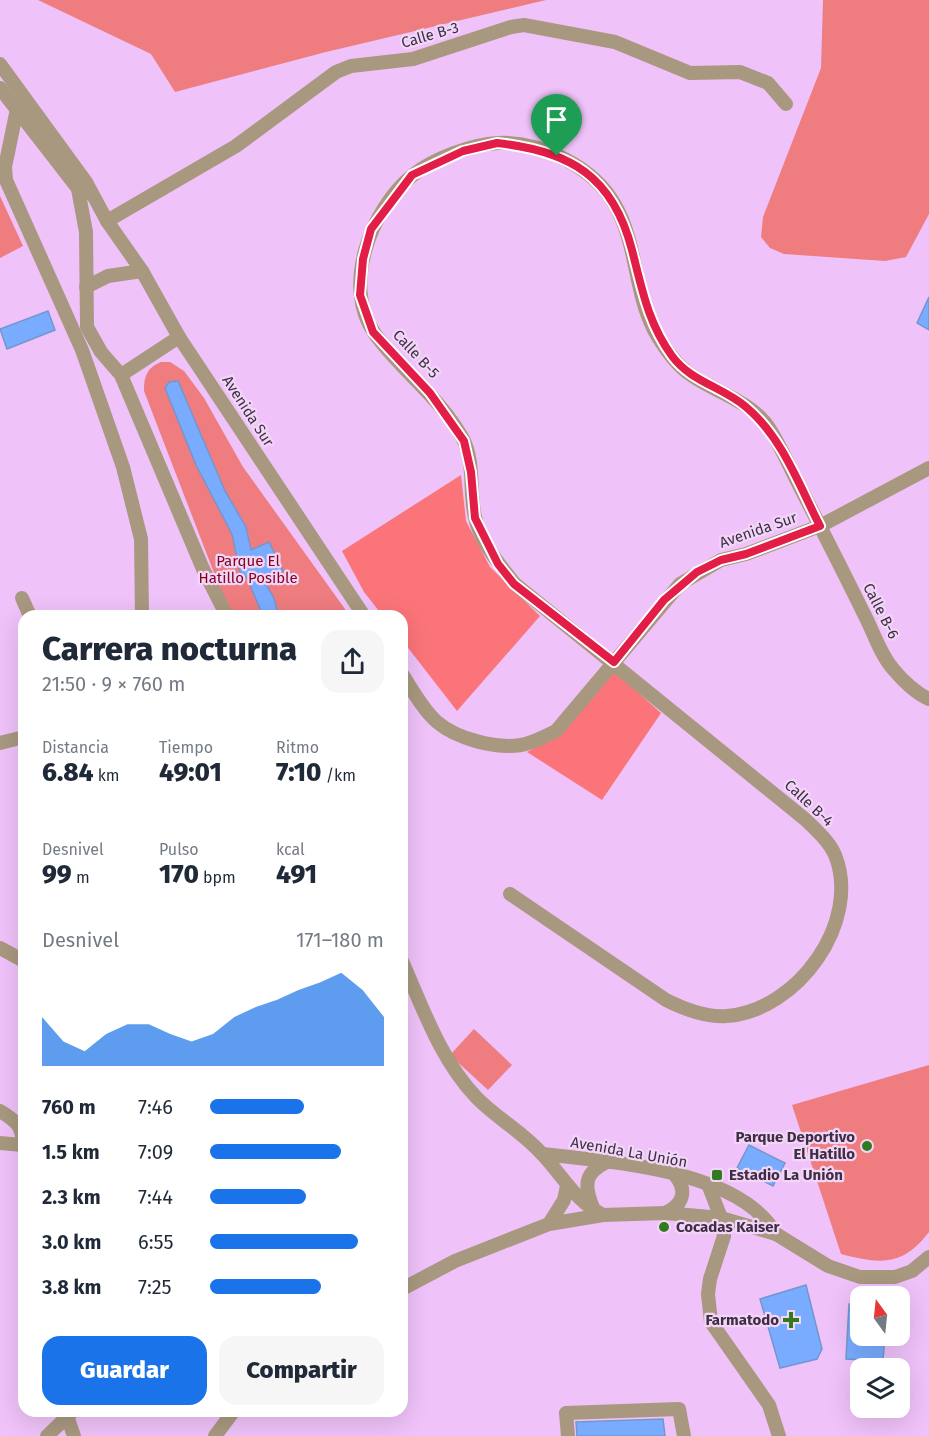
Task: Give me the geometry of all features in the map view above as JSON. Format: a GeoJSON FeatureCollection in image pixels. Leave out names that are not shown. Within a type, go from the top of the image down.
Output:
{"type":"FeatureCollection","features":[{"type":"Feature","properties":{"kind":"street","name":"Calle B-3"},"geometry":{"type":"LineString","coordinates":[[107,221],[236,146],[336,72],[351,66],[413,59],[511,27],[524,25],[615,42],[690,73],[740,72],[768,83],[786,104]]}},
{"type":"Feature","properties":{"kind":"street","name":"Avenida Sur"},"geometry":{"type":"LineString","coordinates":[[0,64],[86,182],[107,221],[142,271],[179,337],[360,610]]}},
{"type":"Feature","properties":{"kind":"street","name":"Avenida Sur"},"geometry":{"type":"LineString","coordinates":[[0,88],[78,189],[107,221]]}},
{"type":"Feature","properties":{"kind":"street"},"geometry":{"type":"LineString","coordinates":[[17,109],[5,167],[6,180],[82,350],[123,467],[141,539],[142,610]]}},
{"type":"Feature","properties":{"kind":"street","name":"Calle B-5"},"geometry":{"type":"LineString","coordinates":[[614,662],[514,584],[498,564],[475,518],[471,472],[464,441],[430,393],[373,332],[360,295],[363,259],[371,229],[412,175],[463,151],[497,143],[528,146],[557,156],[588,172],[614,202],[623,223],[645,305],[654,329],[673,358],[689,375],[734,397],[769,428],[820,526]]}},
{"type":"Feature","properties":{"kind":"street","name":"Avenida Sur"},"geometry":{"type":"LineString","coordinates":[[78,189],[86,232],[87,327],[101,352],[121,375],[203,568],[224,610]]}},
{"type":"Feature","properties":{"kind":"street"},"geometry":{"type":"LineString","coordinates":[[86,287],[108,276],[142,271]]}},
{"type":"Feature","properties":{"kind":"street"},"geometry":{"type":"LineString","coordinates":[[121,375],[179,337]]}},
{"type":"Feature","properties":{"kind":"street","name":"Avenida Sur"},"geometry":{"type":"LineString","coordinates":[[408,682],[436,722],[451,731],[504,746],[522,745],[555,731],[664,600],[697,572],[721,560],[746,554],[820,526],[929,468]]}},
{"type":"Feature","properties":{"kind":"street","name":"Calle B-6"},"geometry":{"type":"LineString","coordinates":[[820,526],[892,669],[929,699]]}},
{"type":"Feature","properties":{"kind":"street"},"geometry":{"type":"LineString","coordinates":[[22,597],[27,610]]}},
{"type":"Feature","properties":{"kind":"street","name":"Calle B-4"},"geometry":{"type":"LineString","coordinates":[[510,894],[666,1000],[683,1009],[707,1014],[726,1016],[747,1013],[767,1004],[801,980],[825,946],[840,902],[841,880],[835,854],[823,837],[806,820],[614,662]]}},
{"type":"Feature","properties":{"kind":"street"},"geometry":{"type":"LineString","coordinates":[[0,743],[18,738]]}},
{"type":"Feature","properties":{"kind":"street"},"geometry":{"type":"LineString","coordinates":[[0,948],[18,958]]}},
{"type":"Feature","properties":{"kind":"street"},"geometry":{"type":"LineString","coordinates":[[408,974],[442,1051],[458,1075],[477,1098],[543,1154],[567,1186],[598,1212]]}},
{"type":"Feature","properties":{"kind":"street"},"geometry":{"type":"LineString","coordinates":[[0,1111],[18,1124]]}},
{"type":"Feature","properties":{"kind":"street"},"geometry":{"type":"LineString","coordinates":[[0,1143],[18,1145]]}},
{"type":"Feature","properties":{"kind":"street","name":"Avenida La Unión"},"geometry":{"type":"LineString","coordinates":[[543,1154],[675,1175],[708,1184],[757,1210],[768,1220],[776,1234]]}},
{"type":"Feature","properties":{"kind":"street"},"geometry":{"type":"LineString","coordinates":[[598,1212],[586,1188],[587,1179],[595,1168],[605,1163]]}},
{"type":"Feature","properties":{"kind":"street"},"geometry":{"type":"LineString","coordinates":[[665,1213],[679,1204],[683,1197],[681,1182],[675,1175]]}},
{"type":"Feature","properties":{"kind":"street"},"geometry":{"type":"LineString","coordinates":[[708,1184],[721,1218],[724,1236],[708,1294],[711,1322],[770,1405],[778,1436]]}},
{"type":"Feature","properties":{"kind":"street"},"geometry":{"type":"LineString","coordinates":[[549,1224],[564,1200],[567,1186]]}},
{"type":"Feature","properties":{"kind":"street","name":"Avenida La Unión"},"geometry":{"type":"LineString","coordinates":[[408,1286],[455,1261],[549,1224],[598,1212],[665,1213],[721,1218],[776,1234],[828,1266],[860,1277],[895,1277],[912,1271],[929,1257]]}},
{"type":"Feature","properties":{"kind":"street"},"geometry":{"type":"LineString","coordinates":[[568,1436],[566,1413],[679,1409],[684,1436]]}},
{"type":"Feature","properties":{"kind":"street"},"geometry":{"type":"LineString","coordinates":[[47,1436],[66,1417]]}},
{"type":"Feature","properties":{"kind":"street"},"geometry":{"type":"LineString","coordinates":[[70,1417],[74,1436]]}},
{"type":"Feature","properties":{"kind":"street"},"geometry":{"type":"LineString","coordinates":[[215,1436],[229,1417]]}},
{"type":"Feature","properties":{"kind":"green space"},"geometry":{"type":"Polygon","coordinates":[[[38,0],[546,0],[326,52],[175,92],[151,54],[38,0]]]}},
{"type":"Feature","properties":{"kind":"green space"},"geometry":{"type":"Polygon","coordinates":[[[823,0],[929,0],[929,214],[906,257],[885,261],[784,254],[770,248],[761,237],[763,217],[821,68],[823,0]]]}},
{"type":"Feature","properties":{"kind":"green space"},"geometry":{"type":"Polygon","coordinates":[[[0,196],[23,246],[0,258],[0,196]]]}},
{"type":"Feature","properties":{"kind":"green space","name":"Parque El Hatillo Posible"},"geometry":{"type":"Polygon","coordinates":[[[161,362],[170,362],[184,371],[204,398],[243,467],[346,610],[232,610],[221,591],[144,391],[147,373],[161,362]]]}},
{"type":"Feature","properties":{"kind":"green space"},"geometry":{"type":"Polygon","coordinates":[[[474,1029],[512,1065],[488,1090],[450,1055],[474,1029]]]}},
{"type":"Feature","properties":{"kind":"green space","name":"Parque Deportivo El Hatillo"},"geometry":{"type":"Polygon","coordinates":[[[929,1065],[929,1232],[909,1252],[890,1260],[867,1260],[841,1254],[792,1105],[929,1065]]]}},
{"type":"Feature","properties":{"kind":"shaded area"},"geometry":{"type":"Polygon","coordinates":[[[461,475],[466,521],[490,567],[540,616],[457,711],[408,648],[408,610],[378,610],[364,592],[342,551],[461,475]]]}},
{"type":"Feature","properties":{"kind":"shaded area"},"geometry":{"type":"Polygon","coordinates":[[[614,671],[661,713],[602,800],[527,752],[559,734],[614,671]]]}},
{"type":"Feature","properties":{"kind":"building"},"geometry":{"type":"Polygon","coordinates":[[[929,297],[929,330],[917,323],[929,297]]]}},
{"type":"Feature","properties":{"kind":"building"},"geometry":{"type":"Polygon","coordinates":[[[48,311],[55,330],[7,349],[0,329],[48,311]]]}},
{"type":"Feature","properties":{"kind":"building"},"geometry":{"type":"Polygon","coordinates":[[[178,381],[225,491],[246,527],[251,550],[269,542],[283,571],[263,580],[273,596],[277,610],[260,610],[247,578],[240,572],[232,534],[196,465],[165,388],[169,382],[178,381]]]}},
{"type":"Feature","properties":{"kind":"building"},"geometry":{"type":"Polygon","coordinates":[[[749,1145],[785,1163],[773,1186],[737,1168],[749,1145]]]}},
{"type":"Feature","properties":{"kind":"building","name":"Farmatodo"},"geometry":{"type":"Polygon","coordinates":[[[806,1285],[822,1349],[817,1359],[780,1368],[760,1299],[806,1285]]]}},
{"type":"Feature","properties":{"kind":"building"},"geometry":{"type":"Polygon","coordinates":[[[849,1304],[850,1346],[884,1346],[883,1358],[846,1359],[849,1304]]]}},
{"type":"Feature","properties":{"kind":"building"},"geometry":{"type":"Polygon","coordinates":[[[663,1419],[665,1436],[577,1436],[576,1422],[663,1419]]]}},
{"type":"Feature","properties":{"kind":"place","name":"Parque Deportivo El Hatillo"},"geometry":{"type":"Point","coordinates":[867,1146]}},
{"type":"Feature","properties":{"kind":"place","name":"Estadio La Unión"},"geometry":{"type":"Point","coordinates":[717,1175]}},
{"type":"Feature","properties":{"kind":"place","name":"Cocadas Kaiser"},"geometry":{"type":"Point","coordinates":[664,1227]}},
{"type":"Feature","properties":{"kind":"place","name":"Farmatodo"},"geometry":{"type":"Point","coordinates":[791,1320]}},
{"type":"Feature","properties":{"kind":"route"},"geometry":{"type":"LineString","coordinates":[[497,143],[528,146],[557,156],[588,172],[614,202],[631,248],[645,305],[654,329],[673,358],[689,375],[734,397],[769,428],[820,526],[746,554],[721,560],[697,572],[680,584],[664,600],[614,662],[514,584],[498,564],[475,518],[471,472],[464,441],[430,393],[373,332],[360,295],[363,259],[371,229],[412,175],[463,151],[497,143]]}}]}
